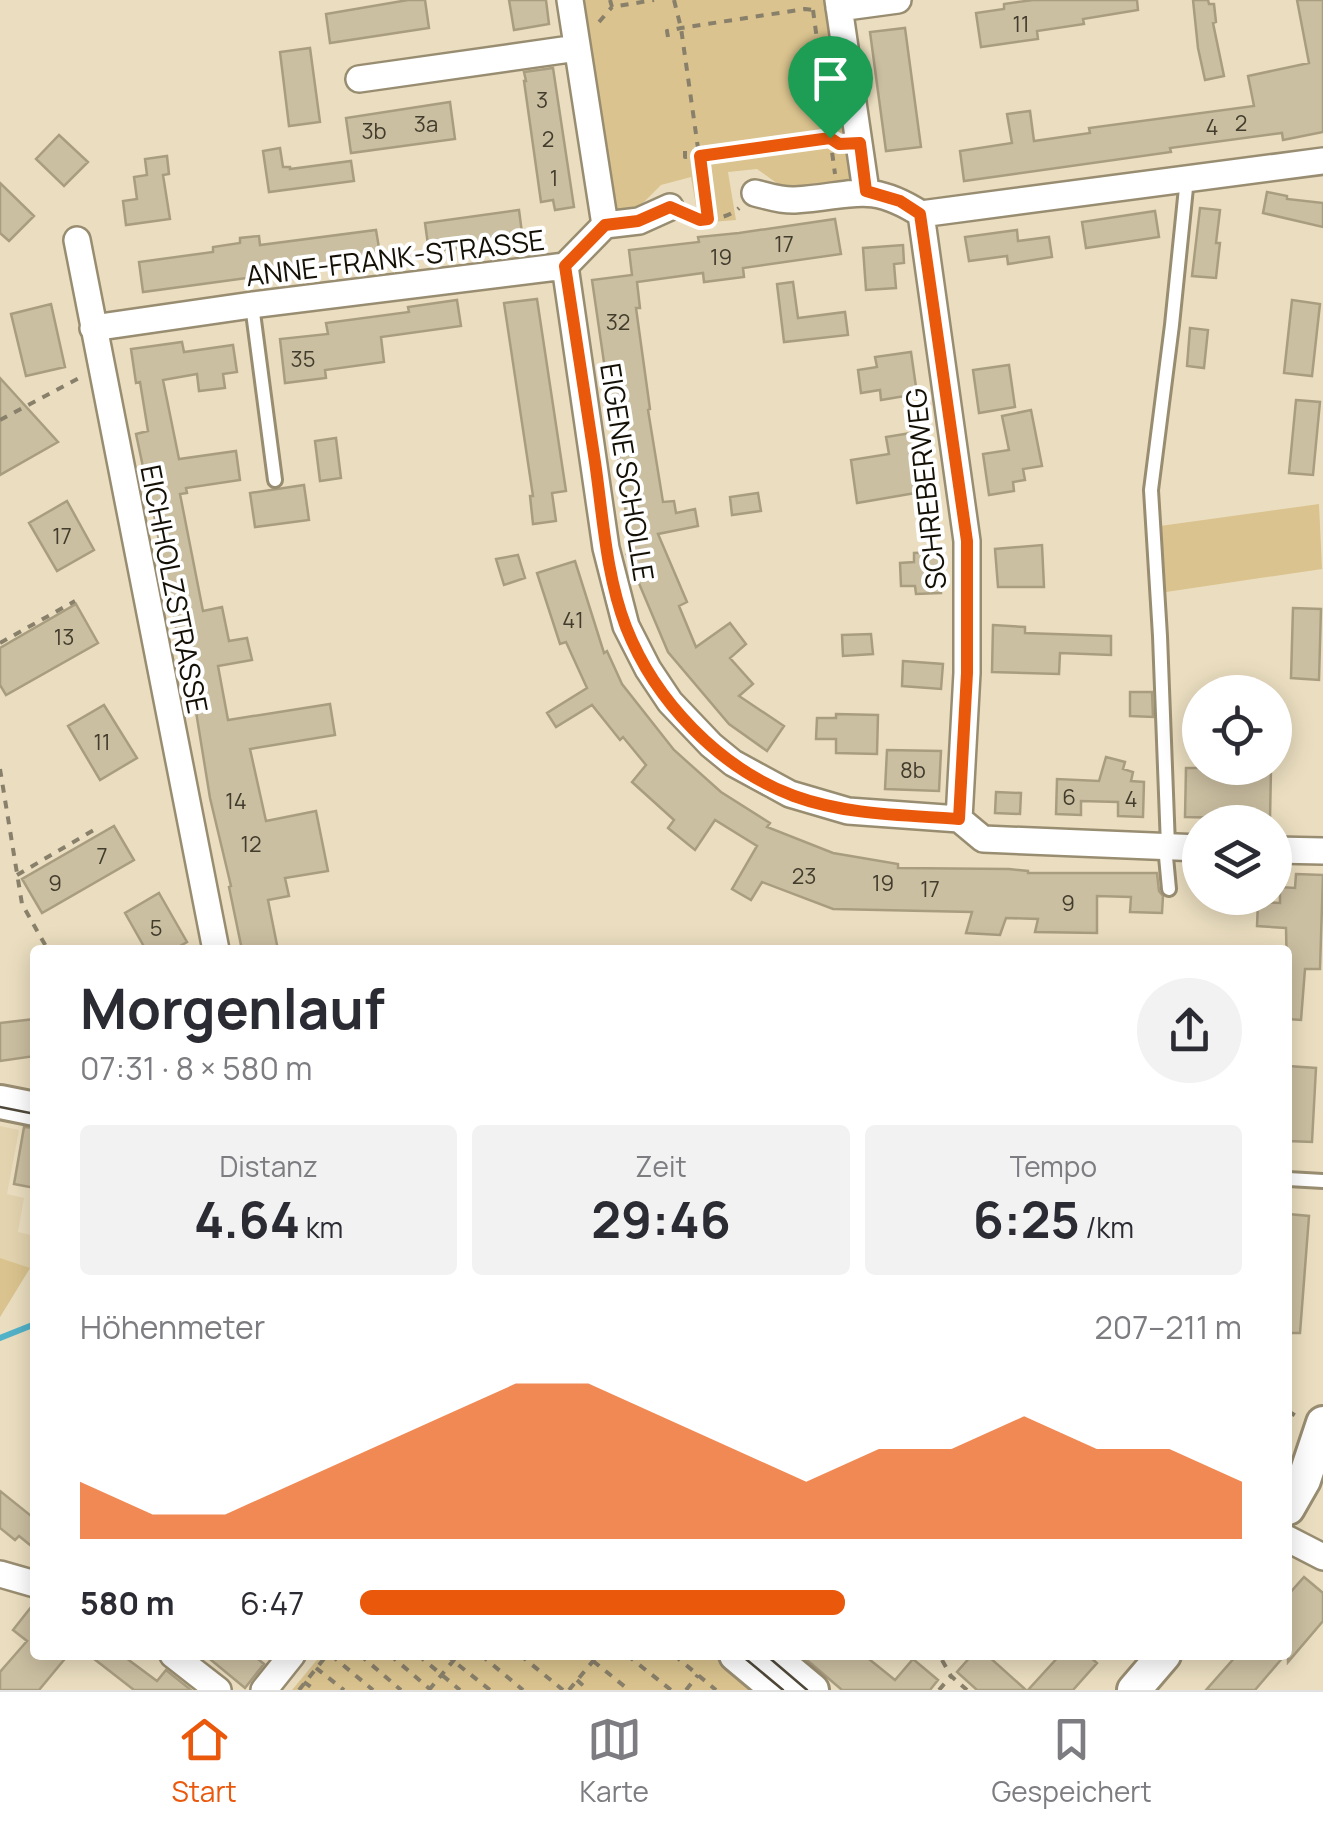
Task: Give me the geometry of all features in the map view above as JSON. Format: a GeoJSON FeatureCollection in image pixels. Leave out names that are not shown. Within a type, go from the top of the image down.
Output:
{"type":"FeatureCollection","features":[{"type":"Feature","properties":{"kind":"street"},"geometry":{"type":"LineString","coordinates":[[570,0],[605,225],[638,221],[670,207]]}},
{"type":"Feature","properties":{"kind":"street"},"geometry":{"type":"LineString","coordinates":[[866,191],[839,4],[898,0]]}},
{"type":"Feature","properties":{"kind":"street"},"geometry":{"type":"LineString","coordinates":[[359,80],[577,48]]}},
{"type":"Feature","properties":{"kind":"street"},"geometry":{"type":"LineString","coordinates":[[755,193],[791,201],[866,191],[900,201],[920,214],[1323,161]]}},
{"type":"Feature","properties":{"kind":"street","name":"SCHREBERWEG"},"geometry":{"type":"LineString","coordinates":[[920,214],[967,541],[967,673],[959,819]]}},
{"type":"Feature","properties":{"kind":"street","name":"ANNE-FRANK-STRASSE"},"geometry":{"type":"LineString","coordinates":[[93,328],[565,266],[605,225]]}},
{"type":"Feature","properties":{"kind":"street","name":"EICHHOLZSTRASSE"},"geometry":{"type":"LineString","coordinates":[[77,240],[215,945]]}},
{"type":"Feature","properties":{"kind":"street","name":"EIGENE SCHOLLE"},"geometry":{"type":"LineString","coordinates":[[565,266],[606,548],[626,626],[670,702],[710,746],[790,794],[848,810],[959,819],[983,839],[1182,847]]}},
{"type":"Feature","properties":{"kind":"street"},"geometry":{"type":"LineString","coordinates":[[1292,851],[1323,852]]}},
{"type":"Feature","properties":{"kind":"street"},"geometry":{"type":"LineString","coordinates":[[0,1102],[30,1108]]}},
{"type":"Feature","properties":{"kind":"street"},"geometry":{"type":"LineString","coordinates":[[1292,1501],[1304,1480],[1323,1423]]}},
{"type":"Feature","properties":{"kind":"street"},"geometry":{"type":"LineString","coordinates":[[1292,1541],[1323,1558]]}},
{"type":"Feature","properties":{"kind":"street"},"geometry":{"type":"LineString","coordinates":[[0,1574],[30,1582]]}},
{"type":"Feature","properties":{"kind":"street"},"geometry":{"type":"LineString","coordinates":[[179,1660],[218,1690]]}},
{"type":"Feature","properties":{"kind":"street"},"geometry":{"type":"LineString","coordinates":[[264,1690],[288,1660]]}},
{"type":"Feature","properties":{"kind":"street"},"geometry":{"type":"LineString","coordinates":[[742,1660],[778,1690]]}},
{"type":"Feature","properties":{"kind":"street"},"geometry":{"type":"LineString","coordinates":[[776,1660],[812,1690]]}},
{"type":"Feature","properties":{"kind":"street"},"geometry":{"type":"LineString","coordinates":[[1134,1690],[1160,1660]]}},
{"type":"Feature","properties":{"kind":"lane"},"geometry":{"type":"LineString","coordinates":[[1169,889],[1151,490],[1187,178]]}},
{"type":"Feature","properties":{"kind":"lane"},"geometry":{"type":"LineString","coordinates":[[252,305],[275,480]]}},
{"type":"Feature","properties":{"kind":"lane"},"geometry":{"type":"LineString","coordinates":[[1292,1179],[1323,1181]]}},
{"type":"Feature","properties":{"kind":"path"},"geometry":{"type":"LineString","coordinates":[[610,0],[612,7],[654,0]]}},
{"type":"Feature","properties":{"kind":"path"},"geometry":{"type":"LineString","coordinates":[[674,0],[708,219]]}},
{"type":"Feature","properties":{"kind":"path"},"geometry":{"type":"LineString","coordinates":[[804,0],[805,9]]}},
{"type":"Feature","properties":{"kind":"path"},"geometry":{"type":"LineString","coordinates":[[668,38],[667,32],[681,28],[839,4]]}},
{"type":"Feature","properties":{"kind":"path"},"geometry":{"type":"LineString","coordinates":[[813,10],[838,194]]}},
{"type":"Feature","properties":{"kind":"path"},"geometry":{"type":"LineString","coordinates":[[685,150],[686,157],[830,138],[839,144],[860,143]]}},
{"type":"Feature","properties":{"kind":"path"},"geometry":{"type":"LineString","coordinates":[[670,207],[700,220],[708,219],[733,214],[755,193]]}},
{"type":"Feature","properties":{"kind":"path"},"geometry":{"type":"LineString","coordinates":[[0,420],[100,366]]}},
{"type":"Feature","properties":{"kind":"path"},"geometry":{"type":"LineString","coordinates":[[0,643],[75,601]]}},
{"type":"Feature","properties":{"kind":"path"},"geometry":{"type":"LineString","coordinates":[[0,769],[22,904],[45,945]]}},
{"type":"Feature","properties":{"kind":"path"},"geometry":{"type":"LineString","coordinates":[[17,875],[99,827]]}},
{"type":"Feature","properties":{"kind":"path"},"geometry":{"type":"LineString","coordinates":[[299,1690],[324,1660]]}},
{"type":"Feature","properties":{"kind":"path"},"geometry":{"type":"LineString","coordinates":[[335,1660],[373,1690]]}},
{"type":"Feature","properties":{"kind":"path"},"geometry":{"type":"LineString","coordinates":[[366,1660],[401,1690]]}},
{"type":"Feature","properties":{"kind":"path"},"geometry":{"type":"LineString","coordinates":[[396,1660],[430,1690],[453,1660]]}},
{"type":"Feature","properties":{"kind":"path"},"geometry":{"type":"LineString","coordinates":[[424,1660],[460,1690]]}},
{"type":"Feature","properties":{"kind":"path"},"geometry":{"type":"LineString","coordinates":[[457,1660],[490,1690]]}},
{"type":"Feature","properties":{"kind":"path"},"geometry":{"type":"LineString","coordinates":[[487,1660],[524,1690]]}},
{"type":"Feature","properties":{"kind":"path"},"geometry":{"type":"LineString","coordinates":[[527,1660],[566,1690],[593,1661],[629,1690]]}},
{"type":"Feature","properties":{"kind":"path"},"geometry":{"type":"LineString","coordinates":[[633,1660],[670,1690]]}},
{"type":"Feature","properties":{"kind":"path"},"geometry":{"type":"LineString","coordinates":[[680,1660],[716,1690]]}},
{"type":"Feature","properties":{"kind":"path"},"geometry":{"type":"LineString","coordinates":[[942,1660],[951,1676],[967,1690]]}},
{"type":"Feature","properties":{"kind":"path"},"geometry":{"type":"LineString","coordinates":[[316,1668],[344,1690]]}},
{"type":"Feature","properties":{"kind":"path"},"geometry":{"type":"LineString","coordinates":[[686,1690],[698,1675]]}},
{"type":"Feature","properties":{"kind":"path"},"geometry":{"type":"LineString","coordinates":[[938,1690],[951,1676]]}},
{"type":"Feature","properties":{"kind":"path"},"geometry":{"type":"LineString","coordinates":[[577,1680],[588,1690]]}},
{"type":"Feature","properties":{"kind":"path"},"geometry":{"type":"LineString","coordinates":[[304,1682],[315,1690]]}},
{"type":"Feature","properties":{"kind":"shaded area"},"geometry":{"type":"Polygon","coordinates":[[[581,0],[827,0],[853,173],[845,183],[789,192],[757,169],[728,172],[736,220],[699,223],[691,177],[661,185],[637,209],[619,214],[610,203],[581,0]]]}},
{"type":"Feature","properties":{"kind":"shaded area"},"geometry":{"type":"Polygon","coordinates":[[[1319,504],[1322,569],[1166,592],[1160,526],[1319,504]]]}},
{"type":"Feature","properties":{"kind":"shaded area"},"geometry":{"type":"Polygon","coordinates":[[[0,1126],[19,1130],[7,1194],[24,1198],[18,1232],[30,1235],[30,1268],[0,1317],[0,1126]]]}},
{"type":"Feature","properties":{"kind":"shaded area"},"geometry":{"type":"Polygon","coordinates":[[[0,1258],[30,1268],[0,1317],[0,1258]]]}},
{"type":"Feature","properties":{"kind":"shaded area"},"geometry":{"type":"Polygon","coordinates":[[[317,1660],[726,1660],[761,1690],[292,1690],[317,1660]]]}},
{"type":"Feature","properties":{"kind":"building"},"geometry":{"type":"Polygon","coordinates":[[[425,0],[429,28],[330,43],[326,14],[425,0]]]}},
{"type":"Feature","properties":{"kind":"building"},"geometry":{"type":"Polygon","coordinates":[[[509,0],[546,0],[549,24],[514,30],[509,0]]]}},
{"type":"Feature","properties":{"kind":"building"},"geometry":{"type":"Polygon","coordinates":[[[1033,0],[1137,0],[1138,10],[1037,31],[1038,39],[981,47],[976,13],[1033,0]]]}},
{"type":"Feature","properties":{"kind":"building"},"geometry":{"type":"Polygon","coordinates":[[[1193,0],[1214,4],[1213,23],[1224,76],[1205,80],[1193,0]]]}},
{"type":"Feature","properties":{"kind":"building"},"geometry":{"type":"Polygon","coordinates":[[[1297,0],[1323,0],[1323,132],[1283,140],[1282,133],[1170,148],[1171,152],[964,181],[960,151],[1012,143],[1007,114],[1030,111],[1034,141],[1090,133],[1089,128],[1254,106],[1248,76],[1309,63],[1297,0]]]}},
{"type":"Feature","properties":{"kind":"building"},"geometry":{"type":"Polygon","coordinates":[[[905,28],[921,147],[886,151],[870,32],[905,28]]]}},
{"type":"Feature","properties":{"kind":"building"},"geometry":{"type":"Polygon","coordinates":[[[310,48],[320,122],[289,126],[280,52],[310,48]]]}},
{"type":"Feature","properties":{"kind":"building"},"geometry":{"type":"Polygon","coordinates":[[[553,68],[574,207],[555,210],[553,200],[541,202],[524,81],[524,72],[553,68]]]}},
{"type":"Feature","properties":{"kind":"building"},"geometry":{"type":"Polygon","coordinates":[[[450,102],[455,139],[351,153],[346,118],[450,102]]]}},
{"type":"Feature","properties":{"kind":"building"},"geometry":{"type":"Polygon","coordinates":[[[59,135],[88,162],[64,186],[36,159],[59,135]]]}},
{"type":"Feature","properties":{"kind":"building"},"geometry":{"type":"Polygon","coordinates":[[[280,148],[283,167],[290,169],[351,161],[354,181],[269,192],[263,151],[280,148]]]}},
{"type":"Feature","properties":{"kind":"building"},"geometry":{"type":"Polygon","coordinates":[[[167,156],[169,174],[163,175],[170,219],[126,225],[123,201],[137,199],[134,177],[147,175],[145,159],[167,156]]]}},
{"type":"Feature","properties":{"kind":"building"},"geometry":{"type":"Polygon","coordinates":[[[0,183],[34,216],[9,241],[0,233],[0,183]]]}},
{"type":"Feature","properties":{"kind":"building"},"geometry":{"type":"Polygon","coordinates":[[[1267,192],[1287,199],[1323,203],[1323,227],[1263,213],[1267,192]]]}},
{"type":"Feature","properties":{"kind":"building"},"geometry":{"type":"Polygon","coordinates":[[[1200,208],[1220,210],[1216,278],[1192,276],[1200,208]]]}},
{"type":"Feature","properties":{"kind":"building"},"geometry":{"type":"Polygon","coordinates":[[[519,210],[522,233],[503,236],[504,242],[429,252],[425,223],[519,210]]]}},
{"type":"Feature","properties":{"kind":"building"},"geometry":{"type":"Polygon","coordinates":[[[1155,211],[1159,237],[1086,248],[1082,222],[1155,211]]]}},
{"type":"Feature","properties":{"kind":"building"},"geometry":{"type":"Polygon","coordinates":[[[835,219],[841,254],[743,268],[744,277],[704,282],[703,273],[637,282],[640,308],[636,308],[648,410],[663,502],[674,501],[676,513],[695,509],[698,526],[658,534],[687,602],[679,606],[696,647],[730,623],[746,644],[730,658],[753,684],[739,696],[784,726],[767,751],[729,724],[668,652],[627,555],[632,555],[592,280],[632,275],[629,250],[835,219]]]}},
{"type":"Feature","properties":{"kind":"building"},"geometry":{"type":"Polygon","coordinates":[[[376,230],[381,260],[143,292],[139,262],[213,252],[213,247],[240,243],[240,238],[259,236],[260,245],[376,230]]]}},
{"type":"Feature","properties":{"kind":"building"},"geometry":{"type":"Polygon","coordinates":[[[1017,230],[1018,241],[1049,237],[1052,257],[1008,264],[1007,256],[969,261],[965,237],[1017,230]]]}},
{"type":"Feature","properties":{"kind":"building"},"geometry":{"type":"Polygon","coordinates":[[[903,245],[904,263],[894,264],[896,288],[866,290],[863,248],[903,245]]]}},
{"type":"Feature","properties":{"kind":"building"},"geometry":{"type":"Polygon","coordinates":[[[793,282],[798,318],[845,312],[848,335],[784,342],[777,284],[793,282]]]}},
{"type":"Feature","properties":{"kind":"building"},"geometry":{"type":"Polygon","coordinates":[[[537,299],[566,491],[552,493],[556,521],[533,524],[533,496],[504,303],[537,299]]]}},
{"type":"Feature","properties":{"kind":"building"},"geometry":{"type":"Polygon","coordinates":[[[457,300],[461,326],[381,337],[384,362],[325,370],[326,378],[285,383],[280,339],[328,334],[326,323],[409,312],[408,307],[457,300]]]}},
{"type":"Feature","properties":{"kind":"building"},"geometry":{"type":"Polygon","coordinates":[[[1292,300],[1320,304],[1312,376],[1284,373],[1292,300]]]}},
{"type":"Feature","properties":{"kind":"building"},"geometry":{"type":"Polygon","coordinates":[[[51,304],[65,367],[26,376],[11,314],[51,304]]]}},
{"type":"Feature","properties":{"kind":"building"},"geometry":{"type":"Polygon","coordinates":[[[1190,328],[1208,330],[1204,368],[1187,366],[1190,328]]]}},
{"type":"Feature","properties":{"kind":"building"},"geometry":{"type":"Polygon","coordinates":[[[182,342],[184,352],[233,345],[237,372],[223,374],[225,388],[199,391],[197,374],[163,380],[179,459],[236,451],[240,480],[186,488],[187,493],[180,494],[203,611],[222,607],[229,641],[247,638],[252,660],[218,666],[228,720],[330,704],[335,735],[250,749],[266,821],[316,811],[328,871],[285,878],[289,896],[268,900],[277,945],[241,945],[210,798],[192,687],[188,688],[136,434],[148,431],[131,349],[182,342]]]}},
{"type":"Feature","properties":{"kind":"building"},"geometry":{"type":"Polygon","coordinates":[[[911,352],[917,394],[881,400],[880,390],[861,393],[858,370],[877,367],[875,357],[911,352]]]}},
{"type":"Feature","properties":{"kind":"building"},"geometry":{"type":"Polygon","coordinates":[[[1009,365],[1015,407],[979,413],[973,370],[1009,365]]]}},
{"type":"Feature","properties":{"kind":"building"},"geometry":{"type":"Polygon","coordinates":[[[0,378],[58,442],[0,475],[0,378]]]}},
{"type":"Feature","properties":{"kind":"building"},"geometry":{"type":"Polygon","coordinates":[[[1296,400],[1320,402],[1313,475],[1289,473],[1296,400]]]}},
{"type":"Feature","properties":{"kind":"building"},"geometry":{"type":"Polygon","coordinates":[[[1031,410],[1042,466],[1023,469],[1025,480],[1013,482],[1014,491],[989,495],[983,454],[1009,450],[1002,416],[1031,410]]]}},
{"type":"Feature","properties":{"kind":"building"},"geometry":{"type":"Polygon","coordinates":[[[923,431],[933,490],[857,503],[851,460],[889,454],[886,437],[923,431]]]}},
{"type":"Feature","properties":{"kind":"building"},"geometry":{"type":"Polygon","coordinates":[[[336,438],[341,478],[320,481],[315,441],[336,438]]]}},
{"type":"Feature","properties":{"kind":"building"},"geometry":{"type":"Polygon","coordinates":[[[304,485],[309,520],[255,527],[250,493],[304,485]]]}},
{"type":"Feature","properties":{"kind":"building"},"geometry":{"type":"Polygon","coordinates":[[[758,493],[761,511],[732,515],[730,497],[758,493]]]}},
{"type":"Feature","properties":{"kind":"building"},"geometry":{"type":"Polygon","coordinates":[[[67,501],[94,550],[57,571],[29,523],[67,501]]]}},
{"type":"Feature","properties":{"kind":"building"},"geometry":{"type":"Polygon","coordinates":[[[1042,545],[1044,587],[998,587],[995,549],[1042,545]]]}},
{"type":"Feature","properties":{"kind":"building"},"geometry":{"type":"Polygon","coordinates":[[[940,552],[941,593],[916,594],[915,586],[901,586],[900,563],[914,562],[914,553],[940,552]]]}},
{"type":"Feature","properties":{"kind":"building"},"geometry":{"type":"Polygon","coordinates":[[[518,555],[525,578],[504,585],[496,559],[518,555]]]}},
{"type":"Feature","properties":{"kind":"building"},"geometry":{"type":"Polygon","coordinates":[[[575,561],[604,653],[607,651],[622,684],[674,750],[721,792],[770,823],[767,827],[833,853],[898,864],[898,868],[1157,873],[1163,896],[1162,913],[1130,912],[1131,897],[1097,896],[1097,933],[1035,932],[1038,919],[1006,918],[1000,935],[966,933],[972,912],[833,909],[762,882],[751,900],[732,889],[757,846],[715,820],[695,850],[668,828],[674,820],[632,782],[646,765],[592,705],[556,727],[547,713],[587,688],[566,642],[560,644],[537,573],[575,561]]]}},
{"type":"Feature","properties":{"kind":"building"},"geometry":{"type":"Polygon","coordinates":[[[76,604],[98,643],[6,695],[0,685],[0,648],[76,604]]]}},
{"type":"Feature","properties":{"kind":"building"},"geometry":{"type":"Polygon","coordinates":[[[1293,608],[1321,609],[1319,680],[1291,675],[1293,608]]]}},
{"type":"Feature","properties":{"kind":"building"},"geometry":{"type":"Polygon","coordinates":[[[993,625],[1025,627],[1025,633],[1111,636],[1111,655],[1060,653],[1059,674],[992,672],[993,625]]]}},
{"type":"Feature","properties":{"kind":"building"},"geometry":{"type":"Polygon","coordinates":[[[871,634],[873,654],[843,656],[842,635],[871,634]]]}},
{"type":"Feature","properties":{"kind":"building"},"geometry":{"type":"Polygon","coordinates":[[[903,661],[943,664],[941,689],[902,686],[903,661]]]}},
{"type":"Feature","properties":{"kind":"building"},"geometry":{"type":"Polygon","coordinates":[[[1130,692],[1152,692],[1153,717],[1130,716],[1130,692]]]}},
{"type":"Feature","properties":{"kind":"building"},"geometry":{"type":"Polygon","coordinates":[[[104,705],[137,758],[100,780],[68,726],[104,705]]]}},
{"type":"Feature","properties":{"kind":"building"},"geometry":{"type":"Polygon","coordinates":[[[836,714],[878,715],[877,754],[836,753],[836,739],[816,739],[817,718],[836,718],[836,714]]]}},
{"type":"Feature","properties":{"kind":"building"},"geometry":{"type":"Polygon","coordinates":[[[887,750],[941,751],[939,791],[885,789],[887,750]]]}},
{"type":"Feature","properties":{"kind":"building"},"geometry":{"type":"Polygon","coordinates":[[[1106,757],[1125,762],[1123,769],[1133,772],[1131,781],[1144,782],[1143,817],[1118,816],[1118,802],[1081,801],[1081,815],[1056,814],[1057,779],[1099,781],[1106,757]]]}},
{"type":"Feature","properties":{"kind":"building"},"geometry":{"type":"Polygon","coordinates":[[[1186,785],[1271,785],[1270,805],[1185,805],[1186,785]]]}},
{"type":"Feature","properties":{"kind":"building"},"geometry":{"type":"Polygon","coordinates":[[[996,792],[1021,793],[1020,814],[995,813],[996,792]]]}},
{"type":"Feature","properties":{"kind":"building"},"geometry":{"type":"Polygon","coordinates":[[[114,826],[134,860],[42,913],[22,879],[114,826]]]}},
{"type":"Feature","properties":{"kind":"building"},"geometry":{"type":"Polygon","coordinates":[[[1296,874],[1323,875],[1320,969],[1305,969],[1301,1020],[1292,1019],[1292,945],[1286,945],[1286,928],[1257,926],[1257,915],[1292,915],[1296,874]]]}},
{"type":"Feature","properties":{"kind":"building"},"geometry":{"type":"Polygon","coordinates":[[[159,893],[187,942],[143,945],[125,913],[159,893]]]}},
{"type":"Feature","properties":{"kind":"building"},"geometry":{"type":"Polygon","coordinates":[[[30,1020],[30,1057],[0,1061],[0,1023],[30,1020]]]}},
{"type":"Feature","properties":{"kind":"building"},"geometry":{"type":"Polygon","coordinates":[[[1292,1066],[1316,1068],[1312,1142],[1292,1141],[1292,1066]]]}},
{"type":"Feature","properties":{"kind":"building"},"geometry":{"type":"Polygon","coordinates":[[[24,1127],[30,1128],[30,1187],[14,1184],[24,1127]]]}},
{"type":"Feature","properties":{"kind":"building"},"geometry":{"type":"Polygon","coordinates":[[[1292,1214],[1309,1216],[1300,1333],[1292,1333],[1292,1214]]]}},
{"type":"Feature","properties":{"kind":"building"},"geometry":{"type":"Polygon","coordinates":[[[0,1491],[30,1515],[30,1545],[19,1536],[15,1540],[0,1528],[0,1491]]]}},
{"type":"Feature","properties":{"kind":"building"},"geometry":{"type":"Polygon","coordinates":[[[1304,1577],[1323,1593],[1323,1621],[1292,1657],[1292,1590],[1304,1577]]]}},
{"type":"Feature","properties":{"kind":"building"},"geometry":{"type":"Polygon","coordinates":[[[30,1608],[30,1660],[64,1660],[39,1690],[0,1690],[0,1672],[27,1641],[13,1630],[30,1608]]]}},
{"type":"Feature","properties":{"kind":"building"},"geometry":{"type":"Polygon","coordinates":[[[95,1660],[129,1660],[157,1681],[166,1670],[191,1690],[134,1690],[95,1660]]]}},
{"type":"Feature","properties":{"kind":"building"},"geometry":{"type":"Polygon","coordinates":[[[211,1660],[259,1660],[264,1664],[245,1688],[211,1660]]]}},
{"type":"Feature","properties":{"kind":"building"},"geometry":{"type":"Polygon","coordinates":[[[807,1660],[870,1660],[895,1680],[914,1660],[938,1680],[930,1690],[842,1690],[807,1660]]]}},
{"type":"Feature","properties":{"kind":"building"},"geometry":{"type":"Polygon","coordinates":[[[968,1660],[993,1660],[1026,1690],[977,1690],[957,1672],[968,1660]]]}},
{"type":"Feature","properties":{"kind":"building"},"geometry":{"type":"Polygon","coordinates":[[[1055,1660],[1097,1663],[1073,1690],[1028,1690],[1055,1660]]]}},
{"type":"Feature","properties":{"kind":"building"},"geometry":{"type":"Polygon","coordinates":[[[1233,1660],[1281,1660],[1255,1690],[1206,1690],[1233,1660]]]}},
{"type":"Feature","properties":{"kind":"waterway"},"geometry":{"type":"LineString","coordinates":[[0,1338],[30,1326]]}},
{"type":"Feature","properties":{"kind":"tram line"},"geometry":{"type":"LineString","coordinates":[[0,1107],[30,1113]]}},
{"type":"Feature","properties":{"kind":"tram line"},"geometry":{"type":"LineString","coordinates":[[747,1660],[783,1690]]}},
{"type":"Feature","properties":{"kind":"tram line"},"geometry":{"type":"LineString","coordinates":[[772,1660],[807,1690]]}},
{"type":"Feature","properties":{"kind":"route"},"geometry":{"type":"LineString","coordinates":[[830,138],[839,144],[860,143],[866,191],[900,201],[920,214],[967,541],[967,673],[959,819],[848,810],[790,794],[740,769],[710,746],[670,702],[626,626],[602,530],[565,266],[605,225],[638,221],[670,207],[700,220],[708,219],[700,156],[830,138]]}}]}
